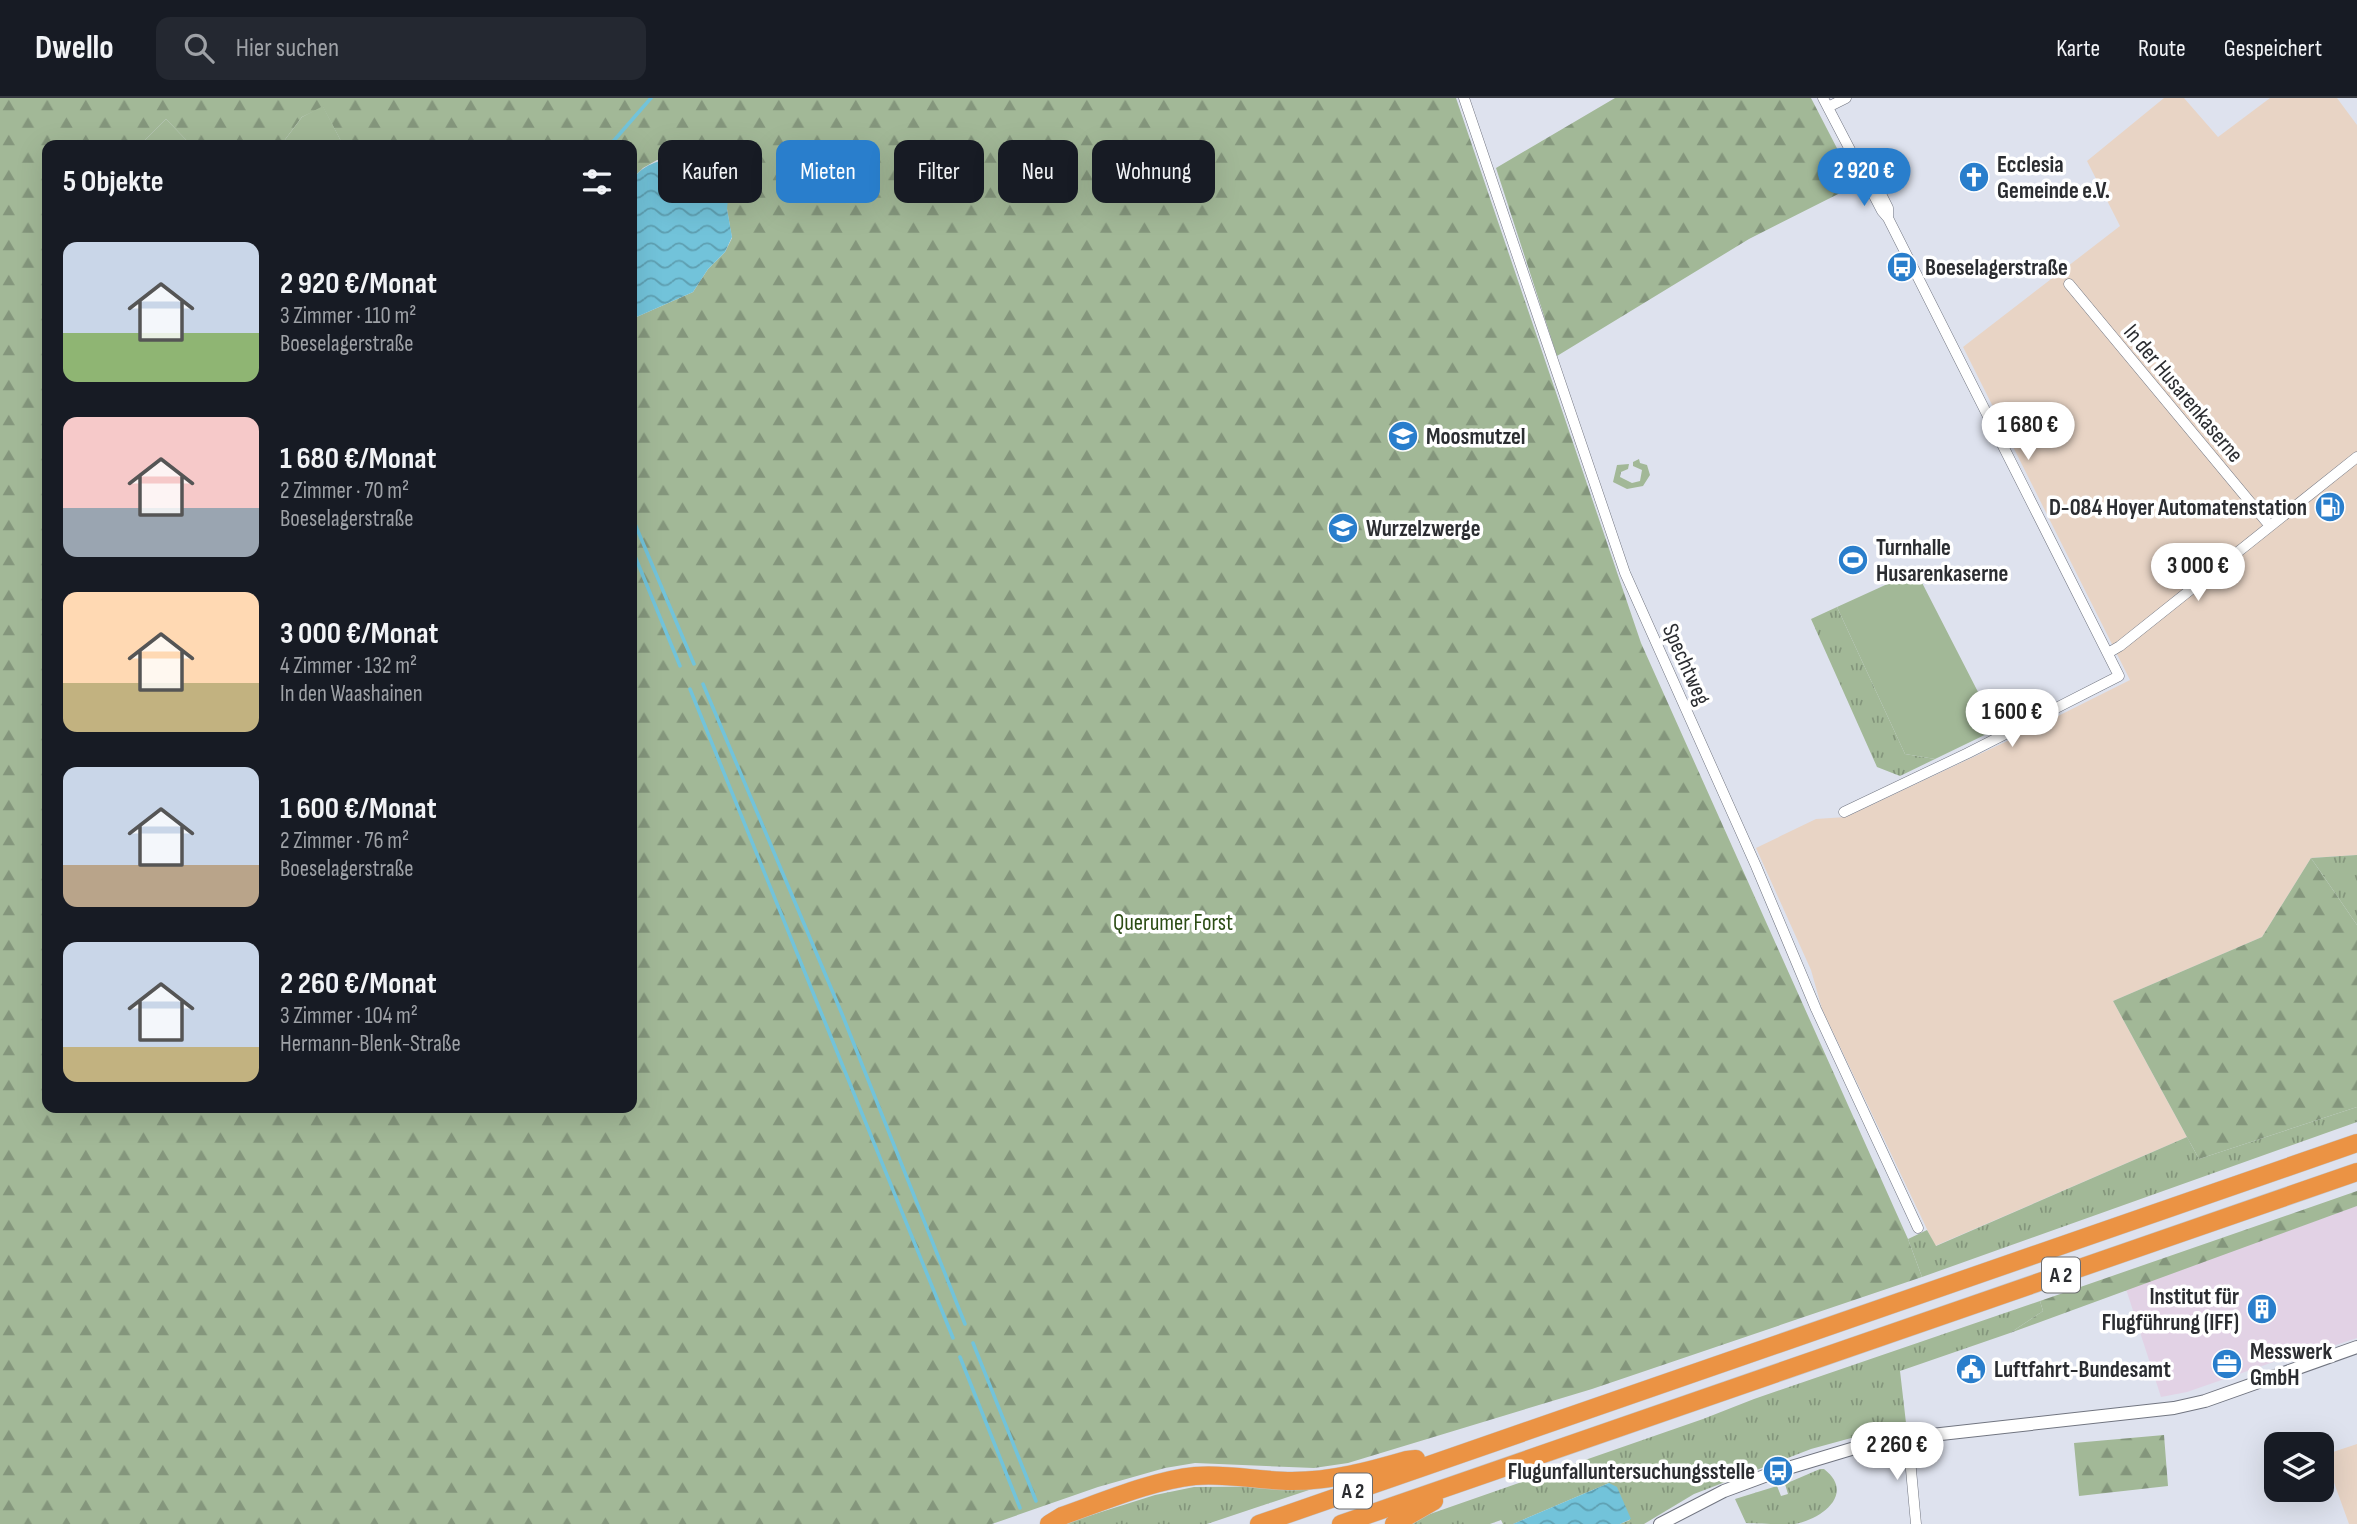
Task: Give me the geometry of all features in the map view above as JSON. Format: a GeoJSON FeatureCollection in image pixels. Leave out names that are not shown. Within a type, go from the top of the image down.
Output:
{"type":"FeatureCollection","features":[{"type":"Feature","properties":{"kind":"highway","name":"A 2"},"geometry":{"type":"LineString","coordinates":[[1259,1524],[2357,1143]]}},
{"type":"Feature","properties":{"kind":"highway","name":"A 2"},"geometry":{"type":"LineString","coordinates":[[1340,1524],[2357,1172]]}},
{"type":"Feature","properties":{"kind":"highway"},"geometry":{"type":"LineString","coordinates":[[1049,1524],[1062,1516],[1185,1477],[1215,1475],[1316,1480],[1358,1474],[1407,1460],[1447,1458]]}},
{"type":"Feature","properties":{"kind":"highway"},"geometry":{"type":"LineString","coordinates":[[1394,1524],[1486,1474]]}},
{"type":"Feature","properties":{"kind":"street","name":"Spechtweg"},"geometry":{"type":"LineString","coordinates":[[1464,98],[1625,573],[1756,866],[1816,1009],[1918,1228]]}},
{"type":"Feature","properties":{"kind":"street"},"geometry":{"type":"LineString","coordinates":[[1844,811],[1968,753],[2119,676],[1888,218],[1825,103],[1846,98]]}},
{"type":"Feature","properties":{"kind":"street","name":"In der Husarenkaserne"},"geometry":{"type":"LineString","coordinates":[[2069,284],[2270,526]]}},
{"type":"Feature","properties":{"kind":"street"},"geometry":{"type":"LineString","coordinates":[[2108,653],[2357,457]]}},
{"type":"Feature","properties":{"kind":"street"},"geometry":{"type":"LineString","coordinates":[[1660,1524],[1724,1491],[1778,1471],[1861,1446],[1908,1437],[2174,1408],[2218,1396],[2357,1347]]}},
{"type":"Feature","properties":{"kind":"street"},"geometry":{"type":"LineString","coordinates":[[1908,1437],[1916,1524]]}},
{"type":"Feature","properties":{"kind":"shaded area"},"geometry":{"type":"Polygon","coordinates":[[[2164,98],[2184,98],[2218,137],[2270,98],[2337,98],[2357,125],[2357,855],[2311,858],[2262,937],[2113,1001],[2187,1137],[1935,1246],[1822,1009],[1811,970],[1756,848],[1816,819],[1846,817],[2130,680],[1963,347],[2120,226],[2087,161],[2164,98]]]}},
{"type":"Feature","properties":{"kind":"shaded area"},"geometry":{"type":"Polygon","coordinates":[[[2357,1206],[2357,1338],[2309,1354],[2305,1351],[2187,1392],[2161,1397],[2126,1289],[2357,1206]]]}},
{"type":"Feature","properties":{"kind":"shaded area"},"geometry":{"type":"Polygon","coordinates":[[[2357,1444],[2357,1524],[2349,1524],[2334,1483],[2334,1452],[2357,1444]]]}},
{"type":"Feature","properties":{"kind":"green space","name":"Querumer Forst"},"geometry":{"type":"Polygon","coordinates":[[[0,98],[1456,98],[1641,643],[1908,1239],[1922,1277],[1592,1389],[1348,1463],[1314,1468],[1195,1463],[1165,1468],[1098,1487],[992,1524],[0,1524],[0,98]]]}},
{"type":"Feature","properties":{"kind":"green space"},"geometry":{"type":"Polygon","coordinates":[[[1615,98],[1811,98],[1856,185],[1749,239],[1557,356],[1496,168],[1615,98]]]}},
{"type":"Feature","properties":{"kind":"green space"},"geometry":{"type":"Polygon","coordinates":[[[323,106],[340,140],[285,140],[302,117],[323,106]]]}},
{"type":"Feature","properties":{"kind":"green space"},"geometry":{"type":"Polygon","coordinates":[[[166,119],[186,140],[145,140],[166,119]]]}},
{"type":"Feature","properties":{"kind":"green space"},"geometry":{"type":"Polygon","coordinates":[[[1639,459],[1640,463],[1647,465],[1650,475],[1643,486],[1627,489],[1613,482],[1617,465],[1629,464],[1620,477],[1632,483],[1640,481],[1642,470],[1633,466],[1633,462],[1639,459]]]}},
{"type":"Feature","properties":{"kind":"green space"},"geometry":{"type":"Polygon","coordinates":[[[1916,571],[1997,729],[1935,759],[1905,754],[1837,607],[1916,571]]]}},
{"type":"Feature","properties":{"kind":"green space"},"geometry":{"type":"Polygon","coordinates":[[[1837,607],[1905,754],[1935,759],[1900,776],[1877,767],[1811,619],[1837,607]]]}},
{"type":"Feature","properties":{"kind":"green space"},"geometry":{"type":"Polygon","coordinates":[[[2357,855],[2357,925],[2311,858],[2357,855]]]}},
{"type":"Feature","properties":{"kind":"green space"},"geometry":{"type":"Polygon","coordinates":[[[2311,858],[2357,925],[2357,1107],[2199,1159],[2113,1001],[2262,937],[2311,858]]]}},
{"type":"Feature","properties":{"kind":"green space"},"geometry":{"type":"Polygon","coordinates":[[[2357,1107],[2357,1122],[1922,1277],[1908,1239],[1927,1230],[1936,1246],[2187,1137],[2199,1159],[2357,1107]]]}},
{"type":"Feature","properties":{"kind":"green space"},"geometry":{"type":"Polygon","coordinates":[[[2357,1191],[2357,1206],[2010,1333],[2043,1311],[2040,1301],[2357,1191]]]}},
{"type":"Feature","properties":{"kind":"green space"},"geometry":{"type":"Polygon","coordinates":[[[2040,1301],[2043,1311],[2010,1333],[1900,1371],[1906,1423],[1811,1449],[1694,1494],[1644,1524],[1620,1524],[1630,1520],[1609,1483],[1513,1524],[1503,1524],[1501,1520],[1490,1524],[1396,1524],[1410,1521],[2040,1301]]]}},
{"type":"Feature","properties":{"kind":"green space"},"geometry":{"type":"Polygon","coordinates":[[[2164,1435],[2168,1486],[2079,1496],[2074,1443],[2164,1435]]]}},
{"type":"Feature","properties":{"kind":"green space"},"geometry":{"type":"Polygon","coordinates":[[[1824,1469],[1833,1478],[1837,1487],[1836,1496],[1824,1511],[1795,1524],[1746,1523],[1735,1499],[1777,1486],[1781,1496],[1788,1494],[1785,1484],[1824,1469]]]}},
{"type":"Feature","properties":{"kind":"green space"},"geometry":{"type":"Polygon","coordinates":[[[1321,1486],[1207,1524],[1063,1524],[1155,1495],[1194,1487],[1321,1486]]]}},
{"type":"Feature","properties":{"kind":"water"},"geometry":{"type":"Polygon","coordinates":[[[658,162],[658,203],[728,203],[732,237],[725,252],[708,269],[693,292],[637,317],[637,174],[658,162]]]}},
{"type":"Feature","properties":{"kind":"water"},"geometry":{"type":"Polygon","coordinates":[[[1609,1483],[1617,1487],[1631,1519],[1620,1524],[1513,1524],[1609,1483]]]}},
{"type":"Feature","properties":{"kind":"waterway"},"geometry":{"type":"LineString","coordinates":[[614,140],[651,98]]}},
{"type":"Feature","properties":{"kind":"waterway"},"geometry":{"type":"LineString","coordinates":[[637,529],[694,664]]}},
{"type":"Feature","properties":{"kind":"waterway"},"geometry":{"type":"LineString","coordinates":[[637,561],[680,666]]}},
{"type":"Feature","properties":{"kind":"waterway"},"geometry":{"type":"LineString","coordinates":[[703,684],[842,1014],[965,1324]]}},
{"type":"Feature","properties":{"kind":"waterway"},"geometry":{"type":"LineString","coordinates":[[690,689],[953,1338]]}},
{"type":"Feature","properties":{"kind":"waterway"},"geometry":{"type":"LineString","coordinates":[[973,1343],[1036,1501]]}},
{"type":"Feature","properties":{"kind":"waterway"},"geometry":{"type":"LineString","coordinates":[[960,1357],[1020,1508]]}},
{"type":"Feature","properties":{"kind":"place","name":"Ecclesia Gemeinde e.V."},"geometry":{"type":"Point","coordinates":[1974,177]}},
{"type":"Feature","properties":{"kind":"place","name":"Boeselagerstraße"},"geometry":{"type":"Point","coordinates":[1902,267]}},
{"type":"Feature","properties":{"kind":"place","name":"Moosmutzel"},"geometry":{"type":"Point","coordinates":[1403,436]}},
{"type":"Feature","properties":{"kind":"place","name":"D-084 Hoyer Automatenstation"},"geometry":{"type":"Point","coordinates":[2330,507]}},
{"type":"Feature","properties":{"kind":"place","name":"Wurzelzwerge"},"geometry":{"type":"Point","coordinates":[1343,528]}},
{"type":"Feature","properties":{"kind":"place","name":"Turnhalle Husarenkaserne"},"geometry":{"type":"Point","coordinates":[1853,560]}},
{"type":"Feature","properties":{"kind":"place","name":"Institut für Flugführung (IFF)"},"geometry":{"type":"Point","coordinates":[2262,1309]}},
{"type":"Feature","properties":{"kind":"place","name":"Messwerk GmbH"},"geometry":{"type":"Point","coordinates":[2227,1364]}},
{"type":"Feature","properties":{"kind":"place","name":"Luftfahrt-Bundesamt"},"geometry":{"type":"Point","coordinates":[1971,1369]}},
{"type":"Feature","properties":{"kind":"place","name":"Flugunfalluntersuchungsstelle"},"geometry":{"type":"Point","coordinates":[1778,1471]}}]}
